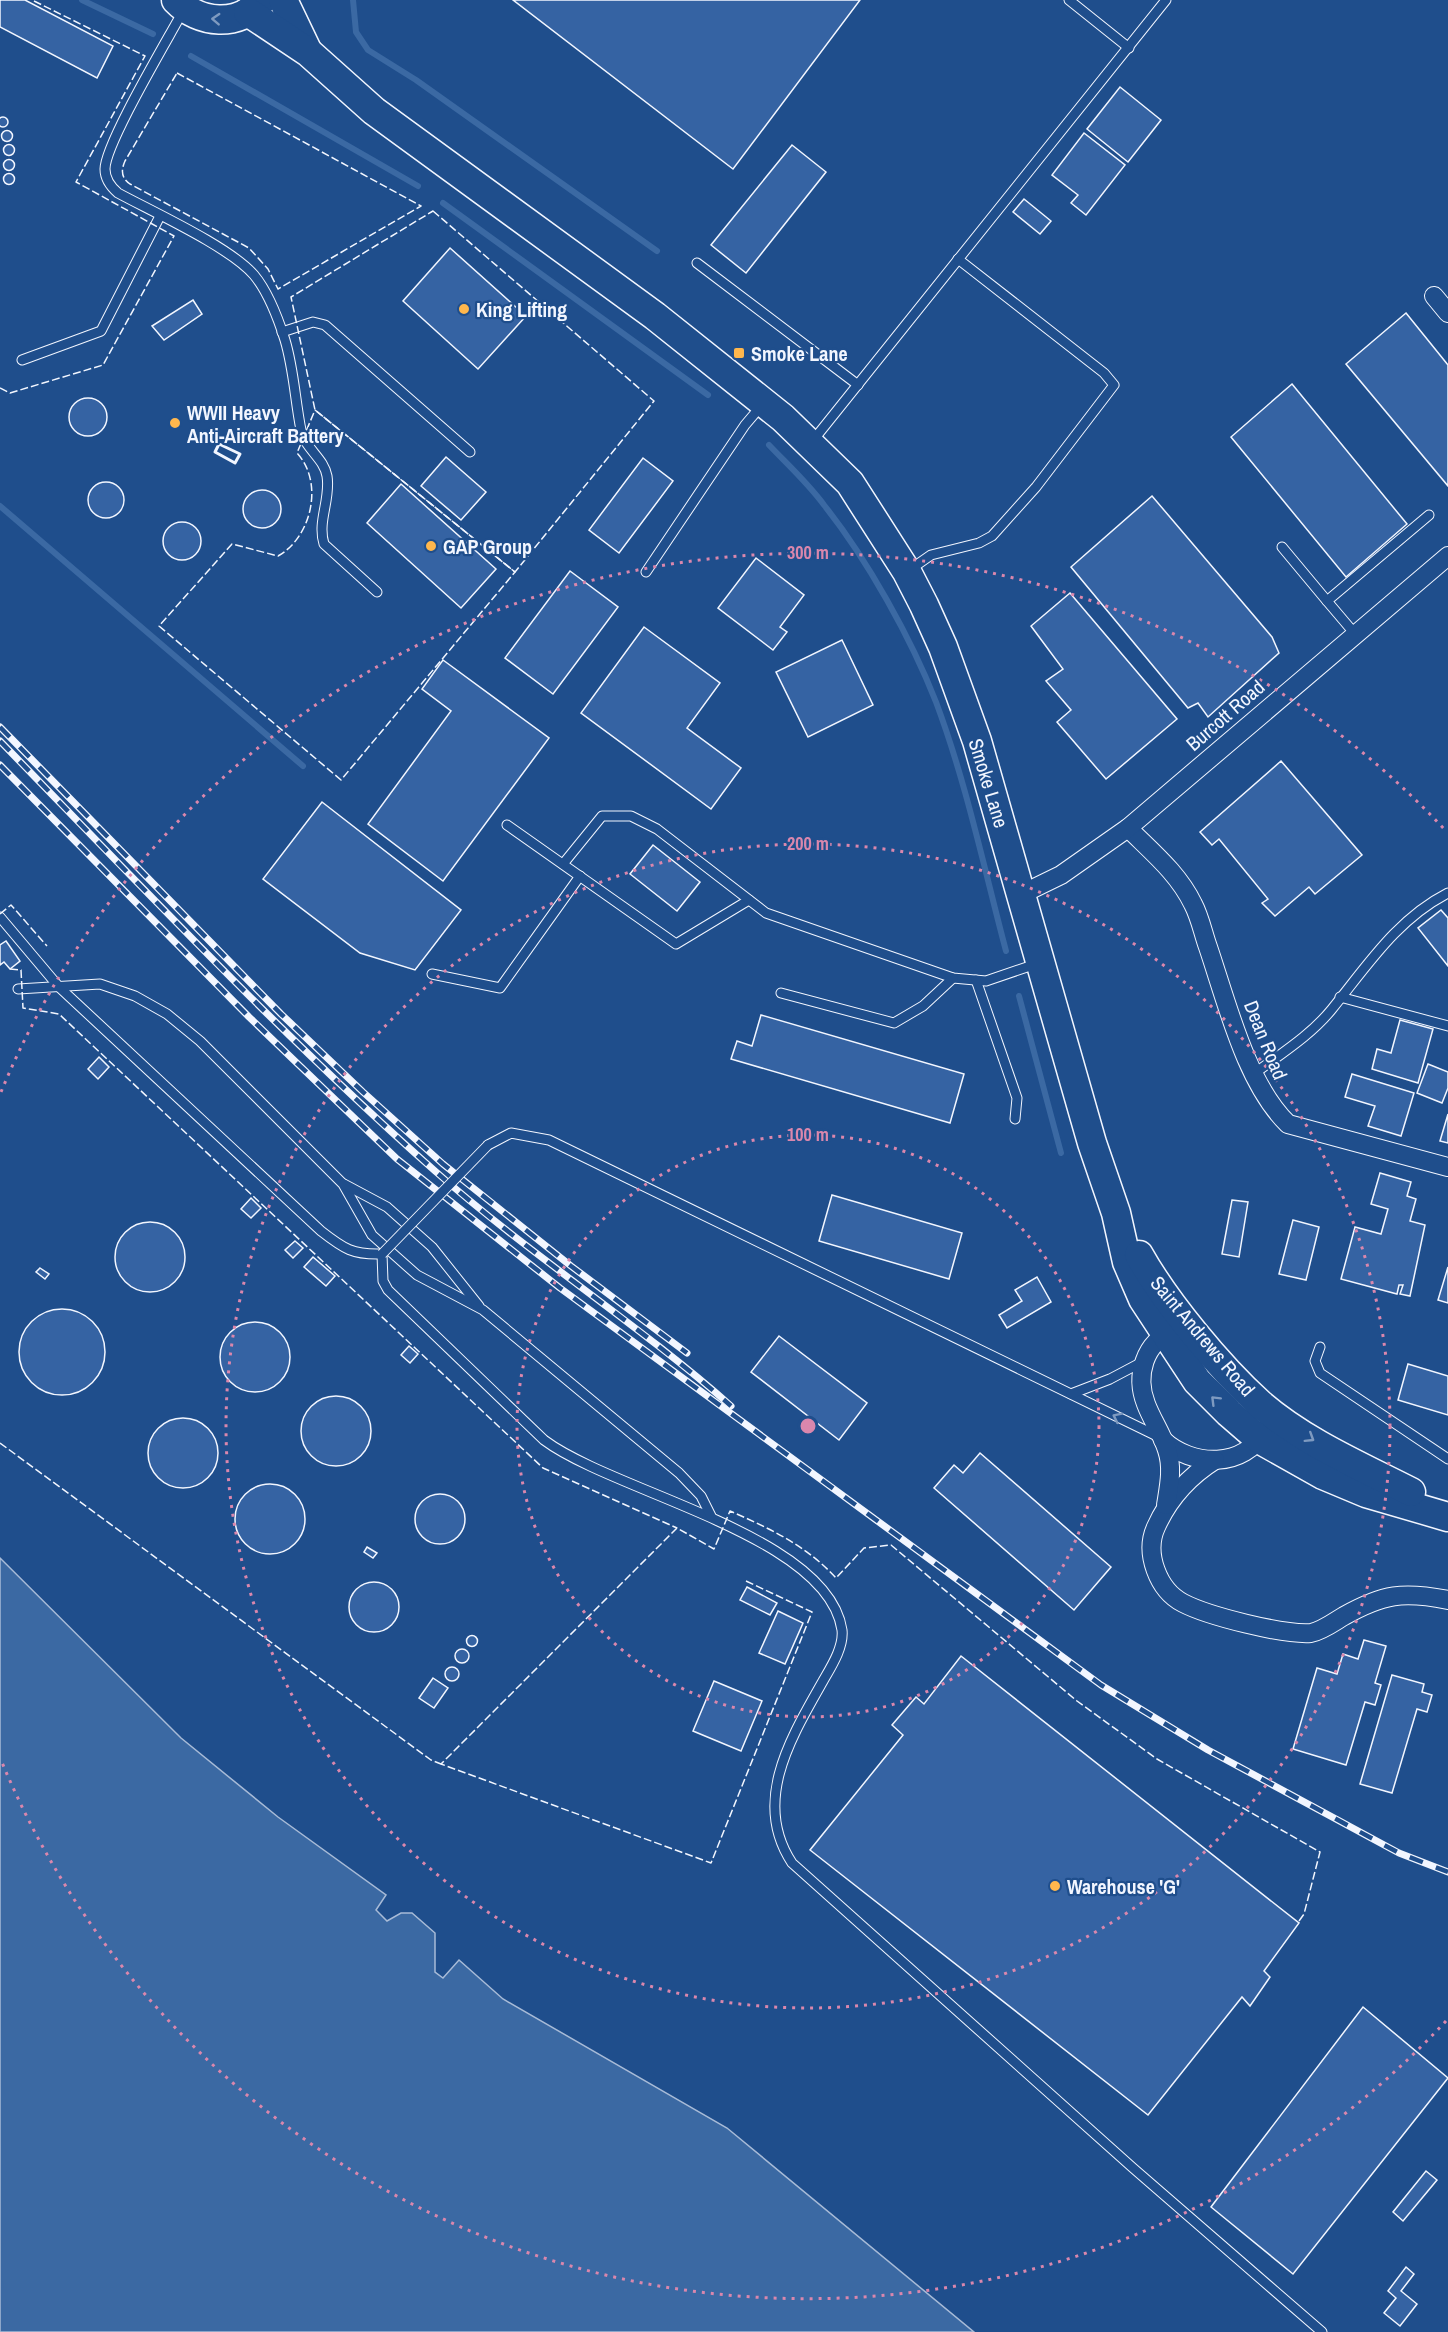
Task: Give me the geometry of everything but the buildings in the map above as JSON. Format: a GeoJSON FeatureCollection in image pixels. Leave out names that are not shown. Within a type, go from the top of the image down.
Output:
{"type":"FeatureCollection","features":[{"type":"Feature","properties":{"kind":"highway","name":"Smoke Lane"},"geometry":{"type":"LineString","coordinates":[[283,0],[308,52]]}},
{"type":"Feature","properties":{"kind":"highway"},"geometry":{"type":"LineString","coordinates":[[180,5],[199,17],[216,20],[232,19],[255,6]]}},
{"type":"Feature","properties":{"kind":"highway","name":"Smoke Lane"},"geometry":{"type":"LineString","coordinates":[[255,6],[374,111],[655,316],[764,403],[850,483],[907,572],[943,647],[977,741],[1092,1143],[1116,1214]]}},
{"type":"Feature","properties":{"kind":"highway","name":"Saint Andrews Road"},"geometry":{"type":"LineString","coordinates":[[1116,1214],[1144,1264],[1196,1334],[1262,1405],[1316,1442],[1448,1512]]}},
{"type":"Feature","properties":{"kind":"highway","name":"Saint Andrews Road"},"geometry":{"type":"LineString","coordinates":[[1116,1214],[1136,1284],[1185,1365],[1212,1397],[1259,1438],[1323,1475],[1366,1493],[1448,1516]]}},
{"type":"Feature","properties":{"kind":"street"},"geometry":{"type":"LineString","coordinates":[[1434,296],[1448,313]]}},
{"type":"Feature","properties":{"kind":"street","name":"Burcott Road"},"geometry":{"type":"LineString","coordinates":[[1022,894],[1061,875],[1128,828],[1448,556]]}},
{"type":"Feature","properties":{"kind":"street","name":"Dean Road"},"geometry":{"type":"LineString","coordinates":[[1128,828],[1178,876],[1194,906],[1233,1023],[1255,1073],[1260,1091],[1271,1108],[1288,1124],[1448,1167]]}},
{"type":"Feature","properties":{"kind":"street"},"geometry":{"type":"LineString","coordinates":[[1166,1506],[1170,1470],[1163,1440],[1143,1396],[1144,1361],[1151,1347],[1165,1334],[1179,1330],[1196,1334]]}},
{"type":"Feature","properties":{"kind":"street"},"geometry":{"type":"LineString","coordinates":[[1163,1440],[1181,1452],[1215,1460],[1242,1455],[1259,1438],[1265,1424],[1262,1405]]}},
{"type":"Feature","properties":{"kind":"street"},"geometry":{"type":"LineString","coordinates":[[1215,1460],[1190,1478],[1166,1506],[1154,1532],[1153,1552],[1156,1574],[1181,1602],[1202,1611],[1300,1634],[1316,1632],[1366,1604],[1386,1596],[1421,1595],[1448,1600]]}},
{"type":"Feature","properties":{"kind":"lane"},"geometry":{"type":"LineString","coordinates":[[1069,0],[1129,48]]}},
{"type":"Feature","properties":{"kind":"lane"},"geometry":{"type":"LineString","coordinates":[[810,444],[1166,0]]}},
{"type":"Feature","properties":{"kind":"lane"},"geometry":{"type":"LineString","coordinates":[[180,5],[125,120],[105,168],[107,181],[118,193],[244,265],[264,290],[282,332],[294,378],[303,438],[312,453],[324,465],[327,476],[322,526],[324,544],[377,592]]}},
{"type":"Feature","properties":{"kind":"lane"},"geometry":{"type":"LineString","coordinates":[[22,360],[101,331],[160,216]]}},
{"type":"Feature","properties":{"kind":"lane"},"geometry":{"type":"LineString","coordinates":[[907,572],[931,555],[979,543],[992,536],[1036,487],[1114,385],[1104,373],[958,260]]}},
{"type":"Feature","properties":{"kind":"lane"},"geometry":{"type":"LineString","coordinates":[[697,263],[858,385]]}},
{"type":"Feature","properties":{"kind":"lane"},"geometry":{"type":"LineString","coordinates":[[282,332],[313,322],[324,326],[470,452]]}},
{"type":"Feature","properties":{"kind":"lane"},"geometry":{"type":"LineString","coordinates":[[646,572],[745,425],[764,403]]}},
{"type":"Feature","properties":{"kind":"lane"},"geometry":{"type":"LineString","coordinates":[[1328,601],[1429,515]]}},
{"type":"Feature","properties":{"kind":"lane"},"geometry":{"type":"LineString","coordinates":[[1282,547],[1355,634]]}},
{"type":"Feature","properties":{"kind":"lane"},"geometry":{"type":"LineString","coordinates":[[563,864],[602,816],[631,816],[657,829],[766,913],[953,978],[986,981],[1041,962]]}},
{"type":"Feature","properties":{"kind":"lane"},"geometry":{"type":"LineString","coordinates":[[507,825],[676,944],[749,900]]}},
{"type":"Feature","properties":{"kind":"lane"},"geometry":{"type":"LineString","coordinates":[[432,974],[500,988],[580,876]]}},
{"type":"Feature","properties":{"kind":"lane"},"geometry":{"type":"LineString","coordinates":[[1255,1073],[1308,1034],[1376,951],[1413,916],[1448,893]]}},
{"type":"Feature","properties":{"kind":"lane"},"geometry":{"type":"LineString","coordinates":[[0,917],[59,987],[339,1246],[358,1254],[382,1254],[488,1145],[511,1133],[549,1140],[1163,1440]]}},
{"type":"Feature","properties":{"kind":"lane"},"geometry":{"type":"LineString","coordinates":[[781,993],[894,1023],[923,1006],[953,978]]}},
{"type":"Feature","properties":{"kind":"lane"},"geometry":{"type":"LineString","coordinates":[[975,980],[1017,1098],[1015,1119]]}},
{"type":"Feature","properties":{"kind":"lane"},"geometry":{"type":"LineString","coordinates":[[18,989],[100,984],[135,996],[167,1014],[200,1041],[343,1184],[372,1235],[417,1275],[483,1310]]}},
{"type":"Feature","properties":{"kind":"lane"},"geometry":{"type":"LineString","coordinates":[[1340,997],[1448,1026]]}},
{"type":"Feature","properties":{"kind":"lane"},"geometry":{"type":"LineString","coordinates":[[343,1184],[387,1207],[432,1247],[483,1310],[679,1473],[701,1496],[711,1516]]}},
{"type":"Feature","properties":{"kind":"lane"},"geometry":{"type":"LineString","coordinates":[[382,1254],[383,1281],[388,1290],[544,1440],[563,1454],[672,1503],[711,1516],[767,1546],[800,1567],[824,1588],[836,1608],[842,1633],[837,1653],[788,1743],[779,1770],[775,1800],[777,1830],[783,1849],[792,1863],[1124,2160],[1322,2332]]}},
{"type":"Feature","properties":{"kind":"lane"},"geometry":{"type":"LineString","coordinates":[[1320,1347],[1315,1361],[1320,1372],[1448,1459]]}},
{"type":"Feature","properties":{"kind":"lane"},"geometry":{"type":"LineString","coordinates":[[1071,1394],[1110,1379],[1144,1361]]}},
{"type":"Feature","properties":{"kind":"water"},"geometry":{"type":"Polygon","coordinates":[[[0,1558],[181,1738],[278,1817],[386,1895],[376,1910],[387,1921],[401,1913],[412,1913],[435,1933],[435,1972],[443,1978],[459,1960],[503,1999],[727,2128],[974,2332],[0,2332],[0,1558]]]}},
{"type":"Feature","properties":{"kind":"waterway"},"geometry":{"type":"LineString","coordinates":[[82,0],[153,34]]}},
{"type":"Feature","properties":{"kind":"waterway"},"geometry":{"type":"LineString","coordinates":[[353,0],[356,32],[368,50],[416,80],[657,251]]}},
{"type":"Feature","properties":{"kind":"waterway"},"geometry":{"type":"LineString","coordinates":[[191,56],[418,186]]}},
{"type":"Feature","properties":{"kind":"waterway"},"geometry":{"type":"LineString","coordinates":[[443,203],[708,395]]}},
{"type":"Feature","properties":{"kind":"waterway"},"geometry":{"type":"LineString","coordinates":[[769,445],[811,489],[840,526],[887,600],[926,677],[947,732],[974,825],[1006,951]]}},
{"type":"Feature","properties":{"kind":"waterway"},"geometry":{"type":"LineString","coordinates":[[0,506],[303,766]]}},
{"type":"Feature","properties":{"kind":"waterway"},"geometry":{"type":"LineString","coordinates":[[1019,996],[1061,1153]]}},
{"type":"Feature","properties":{"kind":"railway"},"geometry":{"type":"LineString","coordinates":[[0,727],[281,1014],[363,1092],[443,1164],[571,1266],[687,1353]]}},
{"type":"Feature","properties":{"kind":"railway"},"geometry":{"type":"LineString","coordinates":[[0,741],[213,960],[378,1120],[471,1202],[658,1346],[731,1406]]}},
{"type":"Feature","properties":{"kind":"railway"},"geometry":{"type":"LineString","coordinates":[[0,765],[249,1017],[397,1159],[560,1288],[1101,1685],[1208,1750],[1399,1853],[1448,1872]]}},
{"type":"Feature","properties":{"kind":"fence"},"geometry":{"type":"LineString","coordinates":[[0,388],[10,393],[103,365],[174,236],[76,182],[145,56],[32,0]]}},
{"type":"Feature","properties":{"kind":"fence"},"geometry":{"type":"LineString","coordinates":[[177,73],[421,206],[278,289],[268,269],[249,248],[130,184],[123,176],[125,161],[177,73]]}},
{"type":"Feature","properties":{"kind":"fence"},"geometry":{"type":"LineString","coordinates":[[433,211],[654,401],[515,572],[315,410],[291,297],[433,211]]}},
{"type":"Feature","properties":{"kind":"fence"},"geometry":{"type":"LineString","coordinates":[[315,410],[515,572],[341,780],[159,626],[232,544],[278,556],[299,536],[306,523],[312,493],[305,465],[297,453],[315,410]]}},
{"type":"Feature","properties":{"kind":"fence"},"geometry":{"type":"LineString","coordinates":[[0,914],[11,905],[47,946]]}},
{"type":"Feature","properties":{"kind":"fence"},"geometry":{"type":"LineString","coordinates":[[10,969],[21,970],[23,1008],[59,1014],[543,1468],[677,1528]]}},
{"type":"Feature","properties":{"kind":"fence"},"geometry":{"type":"LineString","coordinates":[[0,1443],[431,1760],[441,1764]]}},
{"type":"Feature","properties":{"kind":"fence"},"geometry":{"type":"LineString","coordinates":[[746,1581],[812,1612],[711,1863],[441,1764],[677,1528],[714,1549],[730,1511],[773,1531],[800,1547],[836,1578],[864,1548],[891,1545],[1077,1701],[1157,1759],[1320,1852],[1304,1914],[1299,1921]]}},
{"type":"Feature","properties":{"kind":"wall"},"geometry":{"type":"LineString","coordinates":[[219,444],[240,454],[235,463],[215,452],[219,444]]}},
{"type":"Feature","properties":{"kind":"place","name":"King Lifting"},"geometry":{"type":"Point","coordinates":[464,309]}},
{"type":"Feature","properties":{"kind":"place","name":"Smoke Lane"},"geometry":{"type":"Point","coordinates":[739,353]}},
{"type":"Feature","properties":{"kind":"place","name":"WWII Heavy Anti-Aircraft Battery"},"geometry":{"type":"Point","coordinates":[175,423]}},
{"type":"Feature","properties":{"kind":"place","name":"GAP Group"},"geometry":{"type":"Point","coordinates":[431,546]}},
{"type":"Feature","properties":{"kind":"place","name":"Warehouse 'G'"},"geometry":{"type":"Point","coordinates":[1055,1886]}}]}
